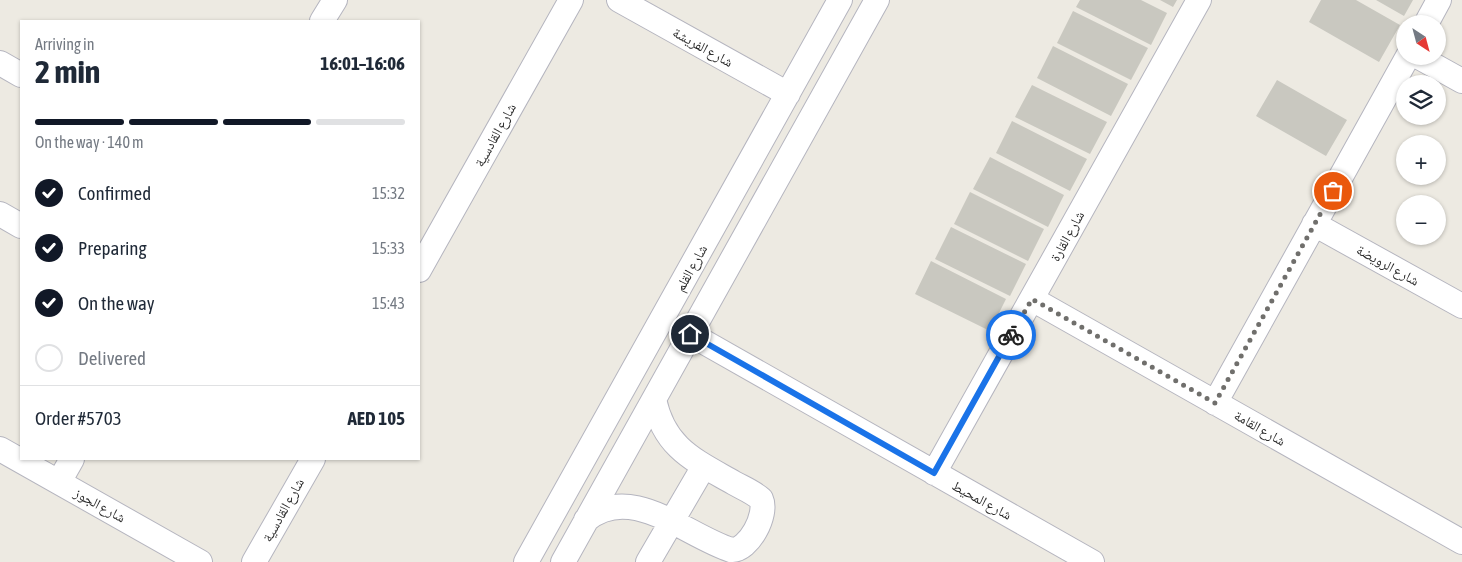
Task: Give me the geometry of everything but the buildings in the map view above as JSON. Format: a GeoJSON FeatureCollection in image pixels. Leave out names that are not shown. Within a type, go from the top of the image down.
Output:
{"type":"FeatureCollection","features":[{"type":"Feature","properties":{"kind":"street"},"geometry":{"type":"LineString","coordinates":[[323,20],[334,0]]}},
{"type":"Feature","properties":{"kind":"street","name":"شارع القادسية"},"geometry":{"type":"LineString","coordinates":[[420,268],[571,0]]}},
{"type":"Feature","properties":{"kind":"street","name":"شارع الفريشة"},"geometry":{"type":"LineString","coordinates":[[619,0],[788,94]]}},
{"type":"Feature","properties":{"kind":"street","name":"شارع القلم"},"geometry":{"type":"LineString","coordinates":[[526,562],[840,0]]}},
{"type":"Feature","properties":{"kind":"street"},"geometry":{"type":"LineString","coordinates":[[570,560],[586,520],[877,0]]}},
{"type":"Feature","properties":{"kind":"street","name":"شارع القارة"},"geometry":{"type":"LineString","coordinates":[[934,473],[1199,0]]}},
{"type":"Feature","properties":{"kind":"street"},"geometry":{"type":"LineString","coordinates":[[1431,15],[1440,0]]}},
{"type":"Feature","properties":{"kind":"street"},"geometry":{"type":"LineString","coordinates":[[0,63],[20,74]]}},
{"type":"Feature","properties":{"kind":"street"},"geometry":{"type":"LineString","coordinates":[[1215,403],[1403,65]]}},
{"type":"Feature","properties":{"kind":"street"},"geometry":{"type":"LineString","coordinates":[[1433,65],[1462,81]]}},
{"type":"Feature","properties":{"kind":"street"},"geometry":{"type":"LineString","coordinates":[[0,214],[20,225]]}},
{"type":"Feature","properties":{"kind":"street","name":"شارع الرويضة"},"geometry":{"type":"LineString","coordinates":[[1314,224],[1462,306]]}},
{"type":"Feature","properties":{"kind":"street","name":"شارع القامة"},"geometry":{"type":"LineString","coordinates":[[1032,299],[1462,542]]}},
{"type":"Feature","properties":{"kind":"street","name":"شارع المحيط"},"geometry":{"type":"LineString","coordinates":[[690,334],[1092,562]]}},
{"type":"Feature","properties":{"kind":"street"},"geometry":{"type":"LineString","coordinates":[[586,520],[603,508],[622,505],[642,509],[731,550],[736,550],[748,543],[764,512],[760,499],[688,457],[668,436],[657,412],[654,399]]}},
{"type":"Feature","properties":{"kind":"street","name":"شارع الجوز"},"geometry":{"type":"LineString","coordinates":[[0,449],[200,562]]}},
{"type":"Feature","properties":{"kind":"street"},"geometry":{"type":"LineString","coordinates":[[59,482],[71,460]]}},
{"type":"Feature","properties":{"kind":"street","name":"شارع القادسية"},"geometry":{"type":"LineString","coordinates":[[254,562],[311,460]]}},
{"type":"Feature","properties":{"kind":"street"},"geometry":{"type":"LineString","coordinates":[[648,562],[704,466]]}},
{"type":"Feature","properties":{"kind":"way so far"},"geometry":{"type":"LineString","coordinates":[[1011,335],[1032,299],[1215,403],[1333,191]]}},
{"type":"Feature","properties":{"kind":"route"},"geometry":{"type":"LineString","coordinates":[[690,334],[934,473],[1011,335]]}}]}
